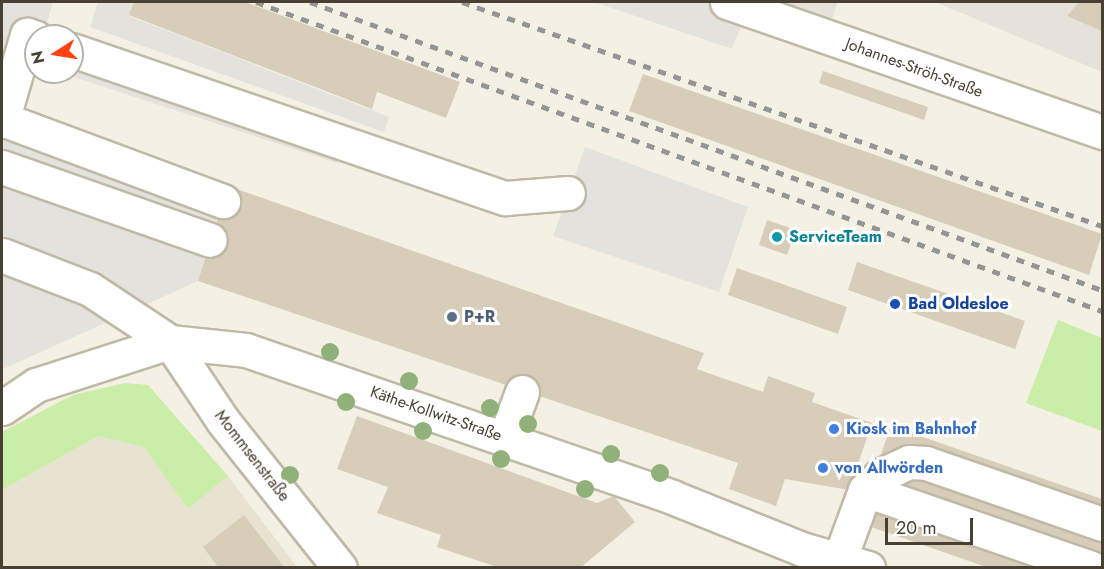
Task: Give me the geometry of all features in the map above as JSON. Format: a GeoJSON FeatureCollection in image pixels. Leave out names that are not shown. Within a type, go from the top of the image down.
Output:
{"type":"FeatureCollection","features":[{"type":"Feature","properties":{"kind":"street","name":"Johannes-Ströh-Straße"},"geometry":{"type":"LineString","coordinates":[[727,2],[1102,132]]}},
{"type":"Feature","properties":{"kind":"street"},"geometry":{"type":"LineString","coordinates":[[24,45],[2,120],[223,201]]}},
{"type":"Feature","properties":{"kind":"street"},"geometry":{"type":"LineString","coordinates":[[84,54],[505,198],[568,193]]}},
{"type":"Feature","properties":{"kind":"street"},"geometry":{"type":"LineString","coordinates":[[2,167],[210,240]]}},
{"type":"Feature","properties":{"kind":"street"},"geometry":{"type":"LineString","coordinates":[[2,255],[90,289],[170,342]]}},
{"type":"Feature","properties":{"kind":"street","name":"Käthe-Kollwitz-Straße"},"geometry":{"type":"LineString","coordinates":[[2,408],[36,385],[170,342],[246,350],[505,438],[802,549],[854,563]]}},
{"type":"Feature","properties":{"kind":"street","name":"Mommsenstraße"},"geometry":{"type":"LineString","coordinates":[[170,342],[223,421],[340,567]]}},
{"type":"Feature","properties":{"kind":"street"},"geometry":{"type":"LineString","coordinates":[[505,438],[522,392]]}},
{"type":"Feature","properties":{"kind":"street"},"geometry":{"type":"LineString","coordinates":[[854,563],[865,490],[891,470],[909,462],[926,463],[1102,524]]}},
{"type":"Feature","properties":{"kind":"street"},"geometry":{"type":"LineString","coordinates":[[865,490],[1091,567]]}},
{"type":"Feature","properties":{"kind":"shaded area"},"geometry":{"type":"Polygon","coordinates":[[[2,2],[53,2],[46,24],[24,24],[24,84],[29,84],[13,137],[218,214],[198,281],[3,369],[2,2]]]}},
{"type":"Feature","properties":{"kind":"shaded area"},"geometry":{"type":"Polygon","coordinates":[[[98,2],[134,2],[129,16],[389,117],[384,132],[90,27],[98,2]]]}},
{"type":"Feature","properties":{"kind":"shaded area"},"geometry":{"type":"Polygon","coordinates":[[[594,2],[727,2],[748,9],[732,49],[594,2]]]}},
{"type":"Feature","properties":{"kind":"shaded area"},"geometry":{"type":"Polygon","coordinates":[[[727,2],[838,2],[831,21],[727,2]]]}},
{"type":"Feature","properties":{"kind":"shaded area"},"geometry":{"type":"Polygon","coordinates":[[[935,2],[1102,2],[1102,72],[935,2]]]}},
{"type":"Feature","properties":{"kind":"shaded area"},"geometry":{"type":"Polygon","coordinates":[[[84,59],[343,144],[337,163],[84,80],[84,59]]]}},
{"type":"Feature","properties":{"kind":"shaded area"},"geometry":{"type":"Polygon","coordinates":[[[585,147],[748,207],[719,292],[553,236],[585,147]]]}},
{"type":"Feature","properties":{"kind":"shaded area"},"geometry":{"type":"Polygon","coordinates":[[[98,436],[144,447],[188,509],[228,476],[297,567],[2,567],[2,490],[98,436]]]}},
{"type":"Feature","properties":{"kind":"green space"},"geometry":{"type":"Polygon","coordinates":[[[1058,320],[1102,338],[1102,431],[1026,403],[1058,320]]]}},
{"type":"Feature","properties":{"kind":"green space"},"geometry":{"type":"Polygon","coordinates":[[[125,383],[148,385],[228,476],[188,509],[144,447],[98,436],[2,490],[2,432],[73,395],[125,383]]]}},
{"type":"Feature","properties":{"kind":"building"},"geometry":{"type":"Polygon","coordinates":[[[134,2],[245,2],[460,82],[446,118],[377,92],[372,109],[129,15],[134,2]]]}},
{"type":"Feature","properties":{"kind":"building"},"geometry":{"type":"Polygon","coordinates":[[[1079,2],[1102,2],[1102,31],[1067,16],[1079,2]]]}},
{"type":"Feature","properties":{"kind":"building"},"geometry":{"type":"Polygon","coordinates":[[[823,71],[928,107],[924,120],[819,83],[823,71]]]}},
{"type":"Feature","properties":{"kind":"building"},"geometry":{"type":"Polygon","coordinates":[[[643,74],[1102,234],[1089,275],[629,111],[643,74]]]}},
{"type":"Feature","properties":{"kind":"building","name":"P+R"},"geometry":{"type":"Polygon","coordinates":[[[228,186],[704,353],[697,369],[705,372],[763,392],[768,376],[815,393],[812,402],[872,423],[849,490],[785,479],[776,506],[729,489],[738,463],[198,281],[228,186]]]}},
{"type":"Feature","properties":{"kind":"building","name":"ServiceTeam"},"geometry":{"type":"Polygon","coordinates":[[[767,220],[796,230],[787,255],[759,245],[767,220]]]}},
{"type":"Feature","properties":{"kind":"building"},"geometry":{"type":"Polygon","coordinates":[[[857,262],[1025,321],[1015,349],[848,290],[857,262]]]}},
{"type":"Feature","properties":{"kind":"building"},"geometry":{"type":"Polygon","coordinates":[[[737,268],[847,307],[838,334],[728,295],[737,268]]]}},
{"type":"Feature","properties":{"kind":"building"},"geometry":{"type":"Polygon","coordinates":[[[357,416],[597,503],[614,496],[635,522],[580,568],[500,568],[437,547],[441,535],[377,513],[388,487],[337,469],[357,416]]]}},
{"type":"Feature","properties":{"kind":"building"},"geometry":{"type":"Polygon","coordinates":[[[891,426],[1102,499],[1102,568],[989,568],[857,522],[891,426]]]}},
{"type":"Feature","properties":{"kind":"building"},"geometry":{"type":"Polygon","coordinates":[[[244,515],[285,568],[219,568],[203,547],[244,515]]]}},
{"type":"Feature","properties":{"kind":"railway"},"geometry":{"type":"LineString","coordinates":[[256,2],[1102,311]]}},
{"type":"Feature","properties":{"kind":"railway"},"geometry":{"type":"LineString","coordinates":[[310,2],[1102,290]]}},
{"type":"Feature","properties":{"kind":"railway"},"geometry":{"type":"LineString","coordinates":[[462,2],[1102,226]]}},
{"type":"Feature","properties":{"kind":"place","name":"ServiceTeam"},"geometry":{"type":"Point","coordinates":[777,237]}},
{"type":"Feature","properties":{"kind":"place","name":"Bad Oldesloe"},"geometry":{"type":"Point","coordinates":[895,304]}},
{"type":"Feature","properties":{"kind":"place","name":"P+R"},"geometry":{"type":"Point","coordinates":[452,317]}},
{"type":"Feature","properties":{"kind":"place","name":"Kiosk im Bahnhof"},"geometry":{"type":"Point","coordinates":[834,429]}},
{"type":"Feature","properties":{"kind":"place","name":"von Allwörden"},"geometry":{"type":"Point","coordinates":[823,468]}}]}
